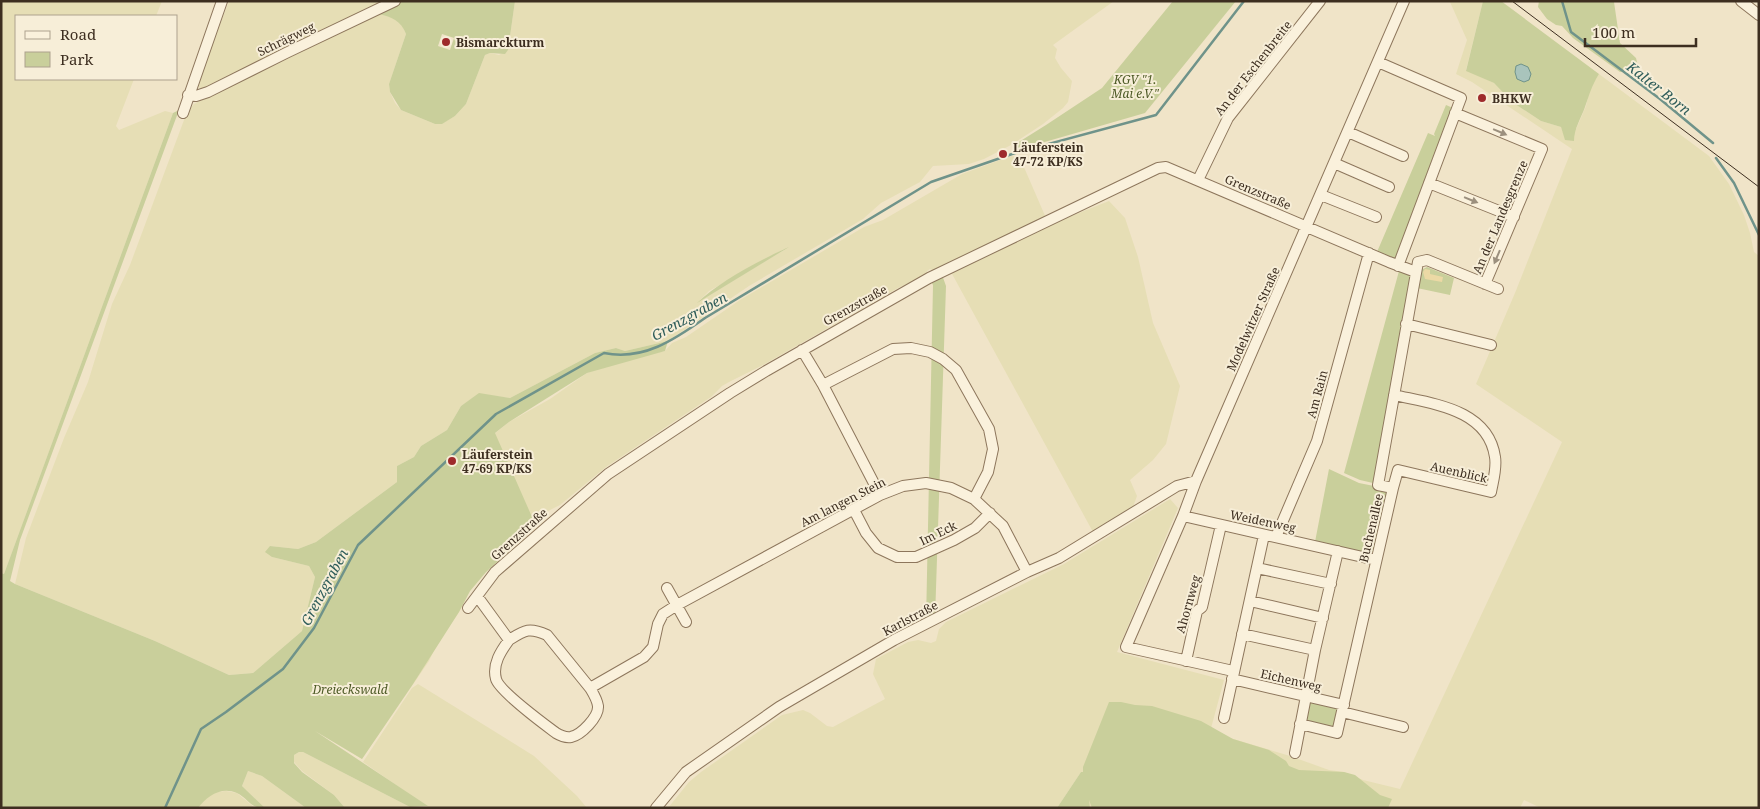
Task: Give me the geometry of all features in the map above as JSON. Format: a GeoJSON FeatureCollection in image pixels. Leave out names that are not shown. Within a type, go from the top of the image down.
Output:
{"type":"FeatureCollection","features":[{"type":"Feature","properties":{"kind":"street"},"geometry":{"type":"LineString","coordinates":[[183,112],[222,1]]}},
{"type":"Feature","properties":{"kind":"street","name":"Schrägweg"},"geometry":{"type":"LineString","coordinates":[[188,95],[196,96],[208,92],[395,1]]}},
{"type":"Feature","properties":{"kind":"street","name":"An der Eschenbreite"},"geometry":{"type":"LineString","coordinates":[[1198,180],[1228,118],[1320,1]]}},
{"type":"Feature","properties":{"kind":"street","name":"Modelwitzer Straße"},"geometry":{"type":"LineString","coordinates":[[1126,647],[1404,1]]}},
{"type":"Feature","properties":{"kind":"street"},"geometry":{"type":"LineString","coordinates":[[1741,1],[1759,15]]}},
{"type":"Feature","properties":{"kind":"street"},"geometry":{"type":"LineString","coordinates":[[1378,62],[1461,98],[1398,266]]}},
{"type":"Feature","properties":{"kind":"street","name":"An der Landesgrenze"},"geometry":{"type":"LineString","coordinates":[[1455,113],[1542,149],[1485,284]]}},
{"type":"Feature","properties":{"kind":"street"},"geometry":{"type":"LineString","coordinates":[[1348,132],[1403,156]]}},
{"type":"Feature","properties":{"kind":"street"},"geometry":{"type":"LineString","coordinates":[[1334,163],[1389,187]]}},
{"type":"Feature","properties":{"kind":"street","name":"Grenzstraße"},"geometry":{"type":"LineString","coordinates":[[468,608],[495,572],[608,474],[730,394],[802,350],[929,278],[1158,168],[1166,167],[1307,227]]}},
{"type":"Feature","properties":{"kind":"street"},"geometry":{"type":"LineString","coordinates":[[1429,183],[1514,217]]}},
{"type":"Feature","properties":{"kind":"street"},"geometry":{"type":"LineString","coordinates":[[1320,195],[1376,217]]}},
{"type":"Feature","properties":{"kind":"street"},"geometry":{"type":"LineString","coordinates":[[1307,227],[1416,272]]}},
{"type":"Feature","properties":{"kind":"street","name":"Am Rain"},"geometry":{"type":"LineString","coordinates":[[1276,536],[1317,441],[1369,253]]}},
{"type":"Feature","properties":{"kind":"street","name":"An der Landesgrenze"},"geometry":{"type":"LineString","coordinates":[[1416,272],[1418,262],[1427,260],[1498,289]]}},
{"type":"Feature","properties":{"kind":"street","name":"Buchenallee"},"geometry":{"type":"LineString","coordinates":[[1300,724],[1337,733],[1393,488],[1378,485],[1416,272]]}},
{"type":"Feature","properties":{"kind":"street"},"geometry":{"type":"LineString","coordinates":[[1406,324],[1491,345]]}},
{"type":"Feature","properties":{"kind":"street"},"geometry":{"type":"LineString","coordinates":[[823,385],[893,349],[911,348],[930,352],[943,359],[956,370],[989,429],[993,449],[990,464],[988,472],[974,499]]}},
{"type":"Feature","properties":{"kind":"street"},"geometry":{"type":"LineString","coordinates":[[802,350],[823,385],[880,495]]}},
{"type":"Feature","properties":{"kind":"street","name":"Auenblick"},"geometry":{"type":"LineString","coordinates":[[1393,488],[1398,470],[1490,492],[1496,458],[1489,437],[1478,423],[1457,410],[1394,395]]}},
{"type":"Feature","properties":{"kind":"street","name":"Karlstraße"},"geometry":{"type":"LineString","coordinates":[[656,808],[686,772],[779,707],[894,640],[1027,572],[1059,558],[1144,504],[1177,486],[1196,481]]}},
{"type":"Feature","properties":{"kind":"street","name":"Am langen Stein"},"geometry":{"type":"LineString","coordinates":[[590,688],[644,657],[653,647],[658,624],[664,614],[676,605],[880,495],[904,486],[926,484],[951,488],[974,499],[1003,526],[1027,572]]}},
{"type":"Feature","properties":{"kind":"street","name":"Im Eck"},"geometry":{"type":"LineString","coordinates":[[854,510],[866,532],[878,548],[897,557],[916,557],[954,540],[975,528],[990,513]]}},
{"type":"Feature","properties":{"kind":"street","name":"Weidenweg"},"geometry":{"type":"LineString","coordinates":[[1183,516],[1376,560]]}},
{"type":"Feature","properties":{"kind":"street","name":"Ahornweg"},"geometry":{"type":"LineString","coordinates":[[1186,661],[1197,611],[1202,608],[1221,525]]}},
{"type":"Feature","properties":{"kind":"street"},"geometry":{"type":"LineString","coordinates":[[1224,718],[1264,535]]}},
{"type":"Feature","properties":{"kind":"street"},"geometry":{"type":"LineString","coordinates":[[1295,752],[1315,650],[1338,551]]}},
{"type":"Feature","properties":{"kind":"street"},"geometry":{"type":"LineString","coordinates":[[1257,568],[1331,584]]}},
{"type":"Feature","properties":{"kind":"street"},"geometry":{"type":"LineString","coordinates":[[668,588],[686,622]]}},
{"type":"Feature","properties":{"kind":"street"},"geometry":{"type":"LineString","coordinates":[[477,596],[509,640]]}},
{"type":"Feature","properties":{"kind":"street"},"geometry":{"type":"LineString","coordinates":[[1250,601],[1323,618]]}},
{"type":"Feature","properties":{"kind":"street"},"geometry":{"type":"LineString","coordinates":[[526,630],[538,631],[547,635],[590,688],[598,707],[594,720],[573,737],[564,737],[556,734],[503,690],[496,679],[496,662],[509,640],[526,630]]}},
{"type":"Feature","properties":{"kind":"street"},"geometry":{"type":"LineString","coordinates":[[1242,634],[1315,650]]}},
{"type":"Feature","properties":{"kind":"street","name":"Eichenweg"},"geometry":{"type":"LineString","coordinates":[[1126,647],[1186,661],[1404,727]]}},
{"type":"Feature","properties":{"kind":"green space"},"geometry":{"type":"Polygon","coordinates":[[[1,1],[162,1],[156,15],[15,15],[15,80],[134,80],[116,126],[119,130],[165,111],[173,113],[4,574],[1,573],[1,1]]]}},
{"type":"Feature","properties":{"kind":"green space"},"geometry":{"type":"Polygon","coordinates":[[[229,1],[388,1],[203,89],[198,87],[198,82],[229,1]]]}},
{"type":"Feature","properties":{"kind":"green space"},"geometry":{"type":"Polygon","coordinates":[[[388,1],[515,1],[508,50],[505,54],[490,53],[485,55],[466,104],[455,116],[442,124],[435,124],[401,110],[390,92],[389,84],[406,34],[396,20],[379,14],[388,1]],[[442,34],[438,46],[450,50],[454,38],[442,34]]]}},
{"type":"Feature","properties":{"kind":"green space"},"geometry":{"type":"Polygon","coordinates":[[[515,1],[1114,1],[1053,45],[1057,49],[1055,58],[1072,81],[1068,102],[1043,124],[1011,145],[984,159],[969,164],[933,166],[920,182],[881,203],[863,219],[749,286],[668,341],[625,351],[616,348],[595,353],[510,398],[479,394],[461,406],[447,430],[421,446],[414,457],[397,466],[397,482],[316,542],[298,549],[270,546],[272,557],[309,566],[315,577],[302,631],[253,673],[229,675],[155,641],[15,584],[26,538],[64,438],[88,382],[112,304],[130,265],[187,112],[194,104],[239,80],[379,14],[389,16],[398,21],[406,34],[389,84],[395,103],[401,110],[435,124],[441,124],[455,116],[466,104],[485,55],[490,53],[499,55],[508,50],[515,1]],[[784,250],[709,291],[699,301],[784,250]]]}},
{"type":"Feature","properties":{"kind":"green space","name":"KGV \"1. Mai e.V.\""},"geometry":{"type":"Polygon","coordinates":[[[1173,1],[1236,1],[1145,113],[1017,150],[1014,145],[1102,88],[1173,1]]]}},
{"type":"Feature","properties":{"kind":"green space"},"geometry":{"type":"Polygon","coordinates":[[[1447,1],[1483,1],[1466,70],[1494,83],[1512,102],[1541,121],[1561,127],[1564,135],[1574,141],[1574,134],[1586,106],[1590,88],[1599,74],[1709,156],[1729,184],[1744,215],[1754,252],[1759,256],[1759,808],[1541,808],[1524,800],[1520,808],[1090,808],[1081,772],[1057,808],[668,808],[689,782],[701,772],[782,715],[803,710],[827,726],[833,727],[885,699],[873,674],[876,659],[908,642],[918,640],[931,643],[936,641],[939,629],[946,622],[1064,564],[1170,499],[1178,508],[1117,652],[1224,680],[1210,732],[1329,770],[1344,772],[1363,780],[1400,789],[1562,442],[1476,384],[1515,293],[1572,149],[1472,82],[1456,74],[1467,40],[1450,2],[1447,1]]]}},
{"type":"Feature","properties":{"kind":"green space"},"geometry":{"type":"Polygon","coordinates":[[[1483,1],[1501,1],[1599,74],[1592,86],[1575,132],[1574,141],[1565,140],[1561,127],[1541,121],[1512,102],[1494,83],[1466,71],[1483,1]]]}},
{"type":"Feature","properties":{"kind":"green space"},"geometry":{"type":"Polygon","coordinates":[[[1539,1],[1614,2],[1620,43],[1636,58],[1638,66],[1633,71],[1620,72],[1573,38],[1562,26],[1556,25],[1547,19],[1538,7],[1539,1]]]}},
{"type":"Feature","properties":{"kind":"green space"},"geometry":{"type":"Polygon","coordinates":[[[1446,105],[1453,108],[1396,260],[1377,252],[1428,133],[1435,136],[1434,134],[1446,105]]]}},
{"type":"Feature","properties":{"kind":"green space","name":"Dreieckswald"},"geometry":{"type":"Polygon","coordinates":[[[179,110],[20,540],[10,581],[15,584],[155,641],[229,675],[253,673],[302,631],[315,577],[309,566],[272,557],[265,552],[270,546],[298,549],[316,542],[397,482],[397,466],[414,457],[421,446],[447,430],[461,406],[479,393],[510,398],[595,353],[616,348],[625,351],[668,341],[665,351],[587,373],[509,422],[495,433],[536,526],[486,572],[470,591],[459,612],[413,684],[362,759],[315,731],[428,806],[410,807],[303,752],[299,752],[294,755],[294,763],[302,772],[334,795],[345,808],[306,808],[262,776],[248,771],[242,786],[265,808],[252,805],[237,793],[225,791],[210,796],[198,808],[1,808],[1,573],[4,574],[173,113],[179,110]]]}},
{"type":"Feature","properties":{"kind":"green space","name":"Dreieckswald"},"geometry":{"type":"Polygon","coordinates":[[[1011,156],[1020,158],[1046,218],[935,271],[930,269],[926,275],[898,288],[763,365],[722,386],[711,397],[606,467],[560,505],[546,512],[536,526],[486,572],[470,591],[459,612],[437,644],[429,661],[362,759],[284,711],[287,688],[330,637],[348,604],[397,530],[472,452],[509,422],[550,399],[587,373],[617,361],[665,351],[672,343],[686,337],[740,300],[864,227],[883,220],[962,174],[1011,156]]]}},
{"type":"Feature","properties":{"kind":"green space"},"geometry":{"type":"Polygon","coordinates":[[[1109,201],[1125,218],[1138,257],[1153,323],[1180,386],[1166,444],[1153,460],[1130,480],[1137,496],[1133,507],[1093,532],[951,272],[1046,226],[1109,201]]]}},
{"type":"Feature","properties":{"kind":"green space"},"geometry":{"type":"Polygon","coordinates":[[[789,247],[697,303],[717,287],[741,272],[789,247]]]}},
{"type":"Feature","properties":{"kind":"green space"},"geometry":{"type":"Polygon","coordinates":[[[1427,267],[1454,278],[1450,295],[1417,288],[1421,270],[1427,267]]]}},
{"type":"Feature","properties":{"kind":"green space"},"geometry":{"type":"Polygon","coordinates":[[[1399,271],[1410,275],[1412,279],[1373,483],[1344,473],[1399,271]]]}},
{"type":"Feature","properties":{"kind":"green space"},"geometry":{"type":"Polygon","coordinates":[[[941,272],[946,286],[935,619],[926,623],[933,285],[929,278],[941,272]]]}},
{"type":"Feature","properties":{"kind":"green space"},"geometry":{"type":"Polygon","coordinates":[[[1329,469],[1359,483],[1389,489],[1375,551],[1368,554],[1315,542],[1329,469]]]}},
{"type":"Feature","properties":{"kind":"green space"},"geometry":{"type":"Polygon","coordinates":[[[418,684],[534,756],[577,796],[587,808],[429,808],[363,762],[412,688],[418,684]]]}},
{"type":"Feature","properties":{"kind":"green space"},"geometry":{"type":"Polygon","coordinates":[[[1312,700],[1336,706],[1340,710],[1336,727],[1306,723],[1304,720],[1308,703],[1312,700]]]}},
{"type":"Feature","properties":{"kind":"green space"},"geometry":{"type":"Polygon","coordinates":[[[1109,702],[1152,706],[1201,721],[1233,739],[1269,750],[1286,761],[1289,766],[1299,770],[1344,772],[1355,775],[1380,795],[1392,799],[1388,808],[1092,808],[1089,800],[1090,808],[1057,808],[1081,772],[1083,772],[1083,767],[1109,702]]]}},
{"type":"Feature","properties":{"kind":"green space"},"geometry":{"type":"Polygon","coordinates":[[[303,752],[412,808],[345,808],[334,795],[302,771],[294,762],[294,755],[303,752]]]}},
{"type":"Feature","properties":{"kind":"green space"},"geometry":{"type":"Polygon","coordinates":[[[248,771],[262,776],[306,808],[265,808],[242,786],[248,771]]]}},
{"type":"Feature","properties":{"kind":"green space"},"geometry":{"type":"Polygon","coordinates":[[[215,792],[237,793],[255,808],[198,808],[204,800],[215,792]]]}},
{"type":"Feature","properties":{"kind":"sand"},"geometry":{"type":"Polygon","coordinates":[[[1425,269],[1430,270],[1430,274],[1443,277],[1442,282],[1425,279],[1423,272],[1425,269]]]}},
{"type":"Feature","properties":{"kind":"water"},"geometry":{"type":"Polygon","coordinates":[[[1521,64],[1528,67],[1531,74],[1529,80],[1524,82],[1517,79],[1515,72],[1516,66],[1521,64]]]}},
{"type":"Feature","properties":{"kind":"waterway","name":"Grenzgraben"},"geometry":{"type":"LineString","coordinates":[[165,808],[201,729],[283,669],[314,628],[358,545],[496,414],[604,353],[632,354],[658,347],[670,341],[931,182],[1015,153],[1156,115],[1244,1]]}},
{"type":"Feature","properties":{"kind":"waterway","name":"Kalter Born"},"geometry":{"type":"LineString","coordinates":[[1562,1],[1571,32],[1660,99],[1713,143]]}},
{"type":"Feature","properties":{"kind":"waterway","name":"Kalter Born"},"geometry":{"type":"LineString","coordinates":[[1716,158],[1734,183],[1759,235]]}},
{"type":"Feature","properties":{"kind":"tram line"},"geometry":{"type":"LineString","coordinates":[[1512,1],[1759,187]]}},
{"type":"Feature","properties":{"kind":"place","name":"Bismarckturm"},"geometry":{"type":"Point","coordinates":[446,42]}},
{"type":"Feature","properties":{"kind":"place","name":"BHKW"},"geometry":{"type":"Point","coordinates":[1482,98]}},
{"type":"Feature","properties":{"kind":"place","name":"Läuferstein 47-72 KP/KS"},"geometry":{"type":"Point","coordinates":[1003,154]}},
{"type":"Feature","properties":{"kind":"place","name":"Läuferstein 47-69 KP/KS"},"geometry":{"type":"Point","coordinates":[452,461]}}]}
